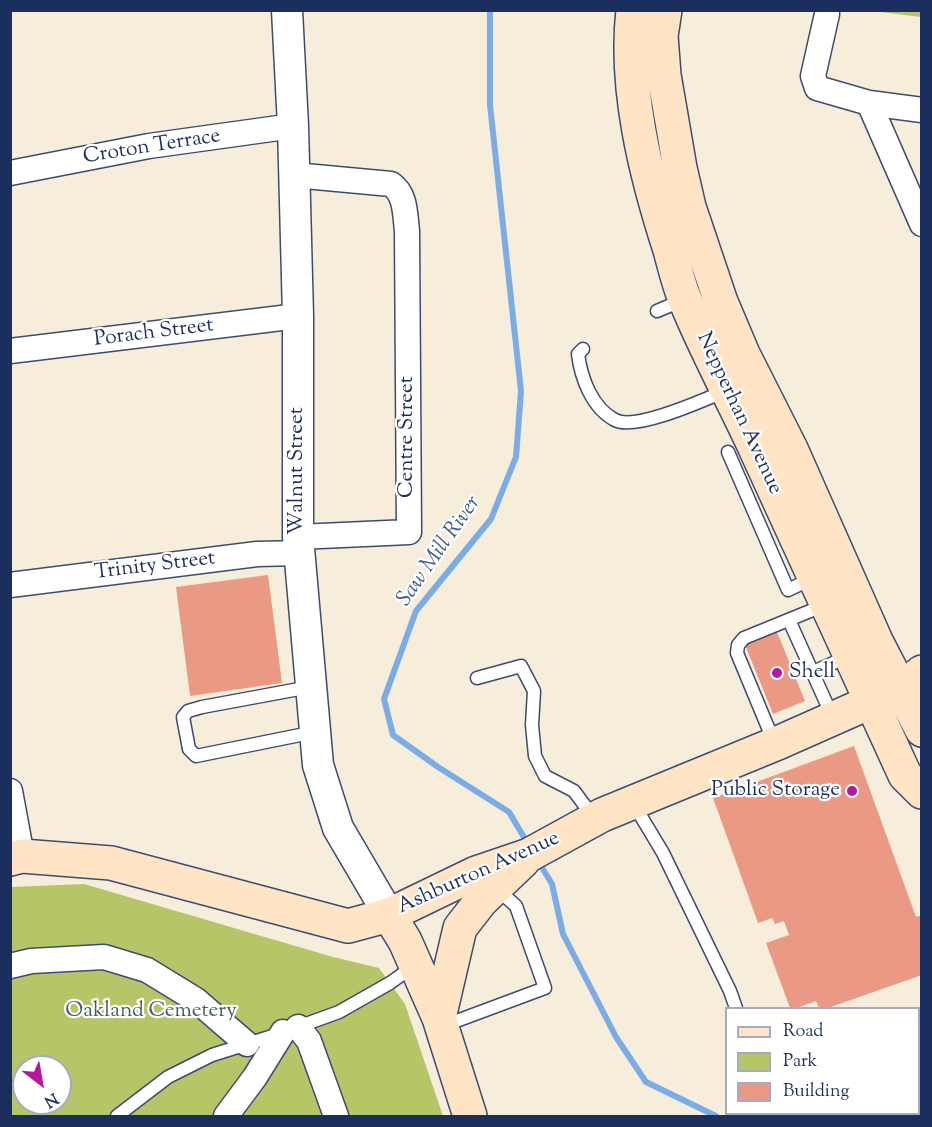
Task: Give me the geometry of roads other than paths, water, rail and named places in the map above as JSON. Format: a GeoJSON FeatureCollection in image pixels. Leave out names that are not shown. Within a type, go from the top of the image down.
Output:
{"type":"FeatureCollection","features":[{"type":"Feature","properties":{"kind":"main road","name":"Nepperhan Avenue"},"geometry":{"type":"LineString","coordinates":[[633,10],[629,40],[631,76],[657,211],[671,305],[726,391],[753,443],[905,775],[921,792]]}},
{"type":"Feature","properties":{"kind":"main road","name":"Nepperhan Avenue"},"geometry":{"type":"LineString","coordinates":[[665,10],[661,36],[664,75],[680,168],[689,207],[716,290],[743,354],[791,449],[876,641],[911,680],[921,730]]}},
{"type":"Feature","properties":{"kind":"main road","name":"Ashburton Avenue"},"geometry":{"type":"LineString","coordinates":[[16,857],[111,863],[348,926],[389,915],[476,873],[543,848],[595,819],[833,719],[911,680]]}},
{"type":"Feature","properties":{"kind":"main road"},"geometry":{"type":"LineString","coordinates":[[441,1022],[460,928],[495,887],[543,848]]}},
{"type":"Feature","properties":{"kind":"main road"},"geometry":{"type":"LineString","coordinates":[[389,915],[405,941],[441,1022],[470,1116]]}},
{"type":"Feature","properties":{"kind":"street","name":"Walnut Street"},"geometry":{"type":"LineString","coordinates":[[287,10],[293,126],[298,316],[299,545],[318,765],[339,828],[389,915]]}},
{"type":"Feature","properties":{"kind":"street"},"geometry":{"type":"LineString","coordinates":[[827,14],[813,76],[817,88],[869,103],[921,110]]}},
{"type":"Feature","properties":{"kind":"street"},"geometry":{"type":"LineString","coordinates":[[869,103],[921,224]]}},
{"type":"Feature","properties":{"kind":"street","name":"Croton Terrace"},"geometry":{"type":"LineString","coordinates":[[10,173],[149,146],[293,126]]}},
{"type":"Feature","properties":{"kind":"street","name":"Centre Street"},"geometry":{"type":"LineString","coordinates":[[294,175],[391,184],[397,188],[403,199],[407,231],[409,532],[299,545]]}},
{"type":"Feature","properties":{"kind":"street","name":"Porach Street"},"geometry":{"type":"LineString","coordinates":[[10,351],[298,316]]}},
{"type":"Feature","properties":{"kind":"street","name":"Trinity Street"},"geometry":{"type":"LineString","coordinates":[[10,585],[257,554],[299,545]]}},
{"type":"Feature","properties":{"kind":"street"},"geometry":{"type":"LineString","coordinates":[[10,791],[16,857]]}},
{"type":"Feature","properties":{"kind":"street"},"geometry":{"type":"LineString","coordinates":[[10,966],[31,960],[104,957],[147,970],[196,1000],[247,1044]]}},
{"type":"Feature","properties":{"kind":"street"},"geometry":{"type":"LineString","coordinates":[[226,1116],[291,1029],[309,1041],[336,1116]]}},
{"type":"Feature","properties":{"kind":"lane"},"geometry":{"type":"LineString","coordinates":[[583,349],[578,354],[581,373],[596,403],[616,421],[637,422],[682,409],[726,391]]}},
{"type":"Feature","properties":{"kind":"lane"},"geometry":{"type":"LineString","coordinates":[[728,452],[788,590],[820,591]]}},
{"type":"Feature","properties":{"kind":"lane"},"geometry":{"type":"LineString","coordinates":[[775,744],[737,653],[738,645],[744,638],[789,621],[820,591]]}},
{"type":"Feature","properties":{"kind":"lane"},"geometry":{"type":"LineString","coordinates":[[789,621],[833,719]]}},
{"type":"Feature","properties":{"kind":"lane"},"geometry":{"type":"LineString","coordinates":[[813,672],[850,656]]}},
{"type":"Feature","properties":{"kind":"lane"},"geometry":{"type":"LineString","coordinates":[[477,678],[521,666],[534,692],[532,724],[535,756],[545,776],[574,790],[595,819]]}},
{"type":"Feature","properties":{"kind":"lane"},"geometry":{"type":"LineString","coordinates":[[311,687],[202,706],[188,711],[183,717],[189,749],[196,756],[315,732]]}},
{"type":"Feature","properties":{"kind":"lane"},"geometry":{"type":"LineString","coordinates":[[633,802],[663,853],[730,990],[736,1007]]}},
{"type":"Feature","properties":{"kind":"lane"},"geometry":{"type":"LineString","coordinates":[[441,1022],[545,988],[516,906],[495,887]]}},
{"type":"Feature","properties":{"kind":"lane"},"geometry":{"type":"LineString","coordinates":[[117,1116],[168,1077],[212,1055],[339,1012],[390,983],[416,965]]}},
{"type":"Feature","properties":{"kind":"waterway","name":"Saw Mill River"},"geometry":{"type":"LineString","coordinates":[[490,10],[490,105],[521,391],[516,457],[491,519],[416,611],[384,699],[393,735],[509,812],[528,844]]}},
{"type":"Feature","properties":{"kind":"waterway","name":"Saw Mill River"},"geometry":{"type":"LineString","coordinates":[[538,861],[552,884],[563,934],[616,1037],[646,1082],[716,1116]]}},
{"type":"Feature","properties":{"kind":"place","name":"Shell"},"geometry":{"type":"Point","coordinates":[777,673]}},
{"type":"Feature","properties":{"kind":"place","name":"Public Storage"},"geometry":{"type":"Point","coordinates":[852,791]}},
{"type":"Feature","properties":{"kind":"park label","name":"Oakland Cemetery"},"geometry":{"type":"Point","coordinates":[151,1012]}}]}
